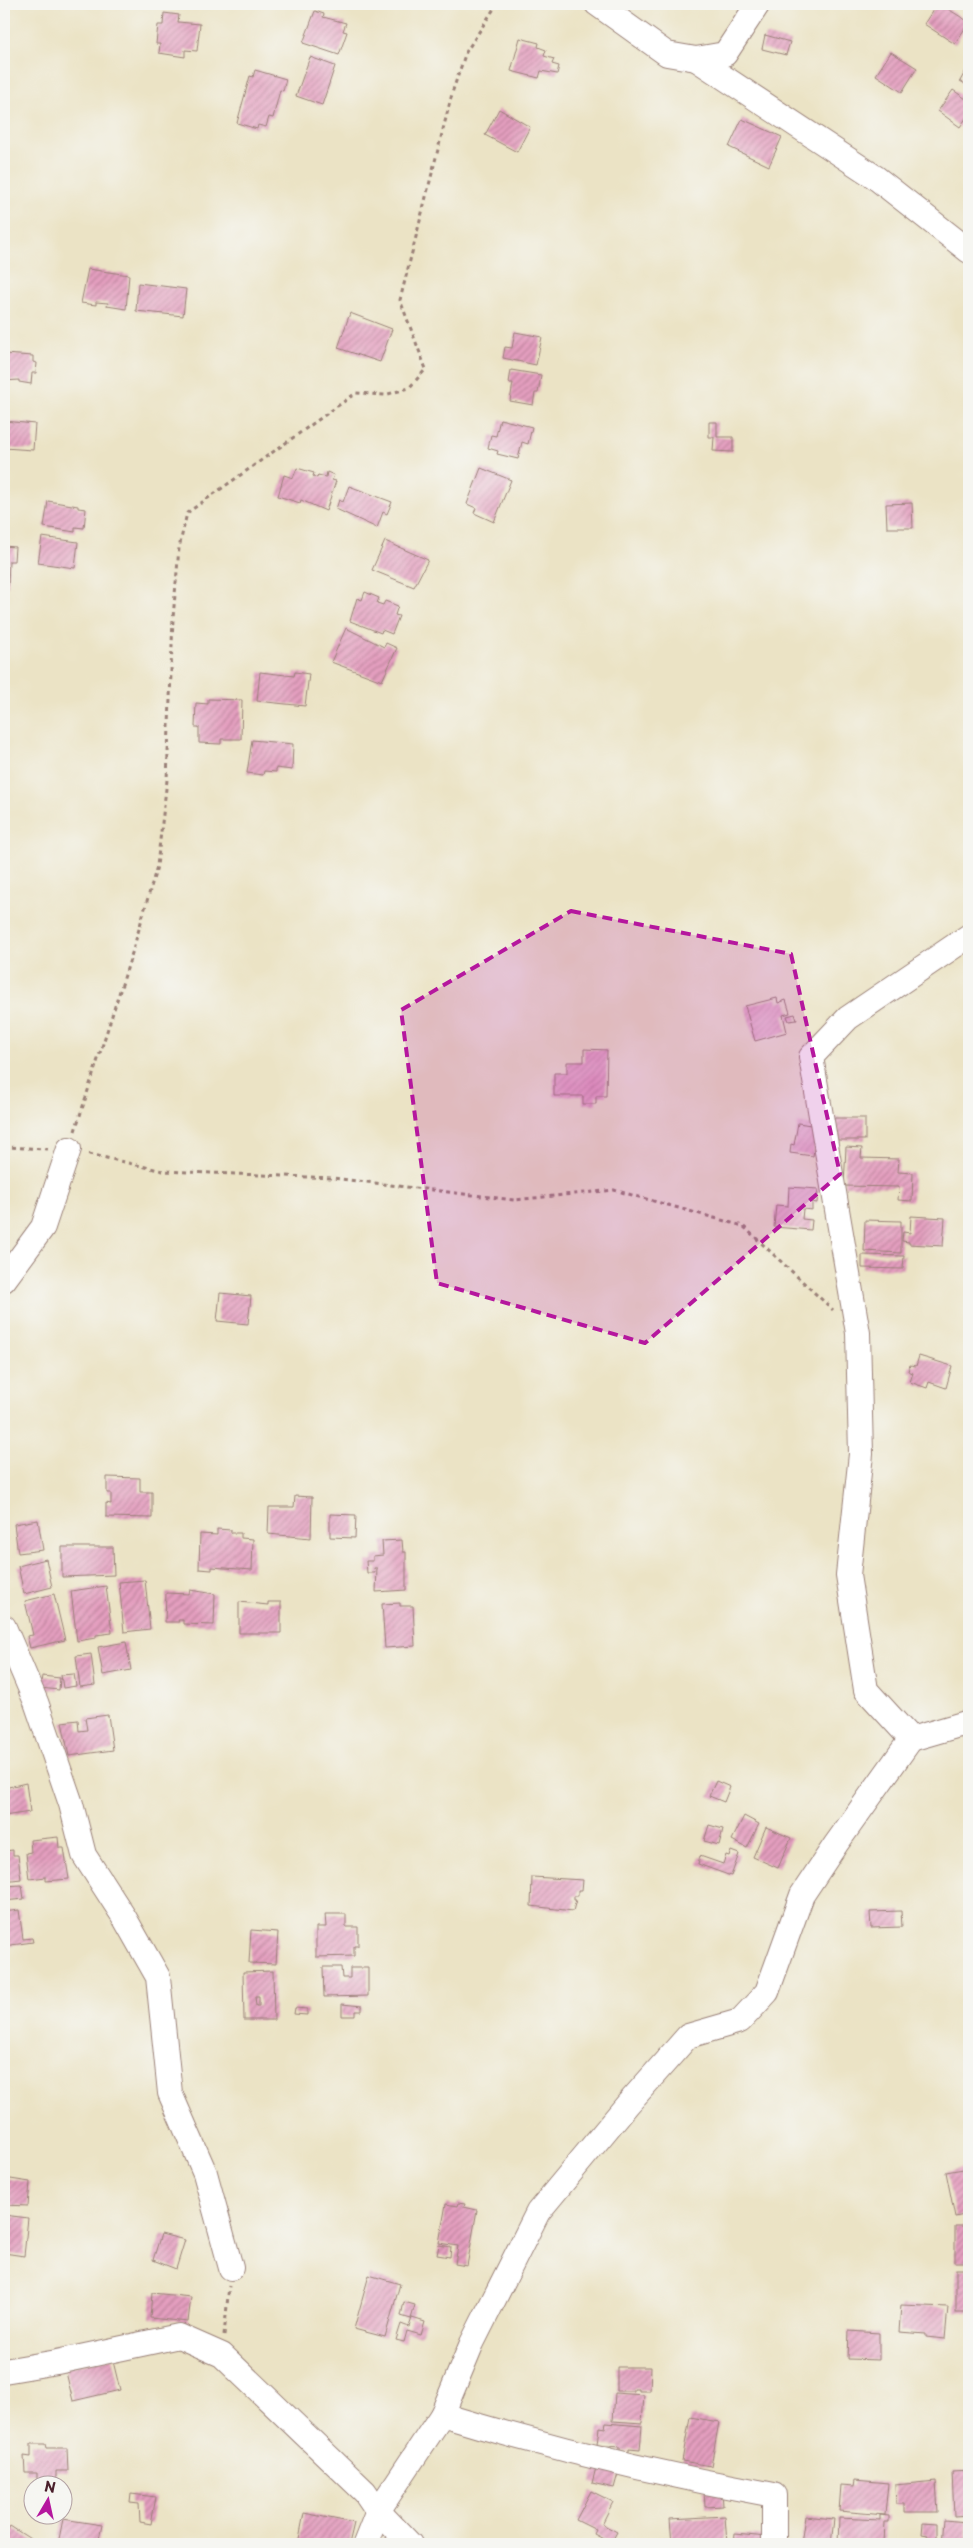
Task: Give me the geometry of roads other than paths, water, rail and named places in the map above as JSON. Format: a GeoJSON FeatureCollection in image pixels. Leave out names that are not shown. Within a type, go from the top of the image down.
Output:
{"type":"FeatureCollection","features":[{"type":"Feature","properties":{"kind":"street"},"geometry":{"type":"LineString","coordinates":[[597,4],[667,54],[696,59],[726,54],[758,4]]}},
{"type":"Feature","properties":{"kind":"street"},"geometry":{"type":"LineString","coordinates":[[696,59],[875,176],[969,251]]}},
{"type":"Feature","properties":{"kind":"street"},"geometry":{"type":"LineString","coordinates":[[912,1739],[866,1690],[848,1575],[860,1454],[858,1333],[811,1057],[848,1018],[969,936]]}},
{"type":"Feature","properties":{"kind":"street"},"geometry":{"type":"LineString","coordinates":[[4,1280],[43,1227],[69,1149]]}},
{"type":"Feature","properties":{"kind":"street"},"geometry":{"type":"LineString","coordinates":[[4,1627],[36,1702],[71,1804],[84,1855],[124,1917],[158,1976],[170,2093],[205,2173],[231,2268]]}},
{"type":"Feature","properties":{"kind":"street"},"geometry":{"type":"LineString","coordinates":[[365,2544],[378,2511],[442,2414],[472,2343],[538,2212],[627,2105],[688,2036],[740,2022],[767,1992],[802,1895],[836,1844],[912,1739],[968,1722]]}},
{"type":"Feature","properties":{"kind":"street"},"geometry":{"type":"LineString","coordinates":[[4,2371],[58,2362],[179,2336],[222,2355],[365,2492],[378,2511],[410,2544]]}},
{"type":"Feature","properties":{"kind":"street"},"geometry":{"type":"LineString","coordinates":[[442,2414],[544,2446],[722,2486],[774,2494],[774,2544]]}}]}
